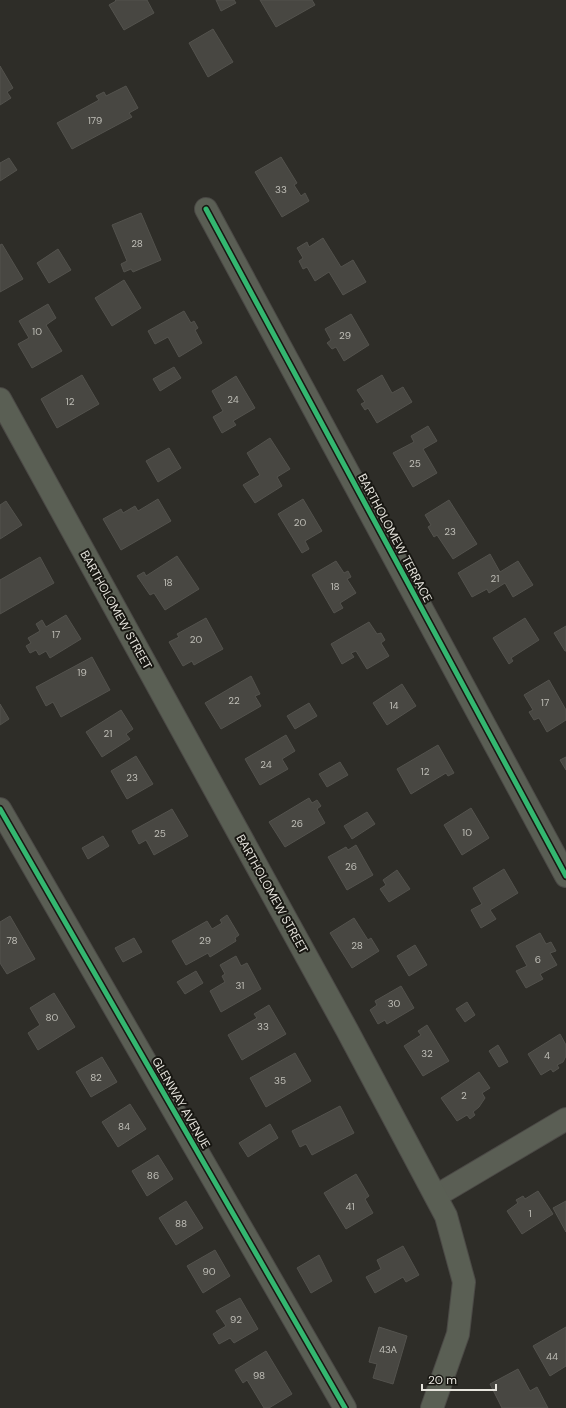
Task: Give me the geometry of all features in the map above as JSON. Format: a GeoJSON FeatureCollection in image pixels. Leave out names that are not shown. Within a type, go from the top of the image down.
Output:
{"type":"FeatureCollection","features":[{"type":"Feature","properties":{"kind":"main road","name":"BARTHOLOMEW STREET"},"geometry":{"type":"LineString","coordinates":[[0,399],[343,1023],[446,1216],[464,1282],[458,1334],[432,1408]]}},
{"type":"Feature","properties":{"kind":"street","name":"BARTHOLOMEW TERRACE"},"geometry":{"type":"LineString","coordinates":[[206,209],[566,876]]}},
{"type":"Feature","properties":{"kind":"street","name":"GLENWAY AVENUE"},"geometry":{"type":"LineString","coordinates":[[0,809],[345,1408]]}},
{"type":"Feature","properties":{"kind":"street"},"geometry":{"type":"LineString","coordinates":[[436,1196],[566,1119]]}},
{"type":"Feature","properties":{"kind":"building"},"geometry":{"type":"Polygon","coordinates":[[[115,0],[147,0],[154,13],[124,30],[109,5],[116,1],[115,0]]]}},
{"type":"Feature","properties":{"kind":"building"},"geometry":{"type":"Polygon","coordinates":[[[216,0],[234,0],[236,3],[221,11],[216,0]]]}},
{"type":"Feature","properties":{"kind":"building"},"geometry":{"type":"Polygon","coordinates":[[[260,0],[312,0],[315,5],[276,27],[260,0]]]}},
{"type":"Feature","properties":{"kind":"building"},"geometry":{"type":"Polygon","coordinates":[[[213,29],[233,62],[208,77],[189,43],[213,29]]]}},
{"type":"Feature","properties":{"kind":"building"},"geometry":{"type":"Polygon","coordinates":[[[0,66],[13,88],[7,92],[11,98],[0,105],[0,66]]]}},
{"type":"Feature","properties":{"kind":"building"},"geometry":{"type":"Polygon","coordinates":[[[126,86],[138,108],[129,113],[132,117],[72,149],[57,123],[99,100],[96,96],[104,92],[106,96],[126,86]]]}},
{"type":"Feature","properties":{"kind":"building"},"geometry":{"type":"Polygon","coordinates":[[[281,157],[297,183],[294,185],[301,196],[305,193],[309,201],[282,217],[255,172],[281,157]]]}},
{"type":"Feature","properties":{"kind":"building"},"geometry":{"type":"Polygon","coordinates":[[[9,158],[17,170],[0,181],[0,163],[9,158]]]}},
{"type":"Feature","properties":{"kind":"building"},"geometry":{"type":"Polygon","coordinates":[[[141,213],[161,260],[133,272],[131,269],[124,272],[121,264],[127,261],[112,225],[141,213]]]}},
{"type":"Feature","properties":{"kind":"building"},"geometry":{"type":"Polygon","coordinates":[[[323,238],[341,267],[353,260],[366,282],[343,295],[329,272],[315,281],[307,267],[303,269],[299,261],[303,258],[297,248],[307,242],[309,247],[323,238]]]}},
{"type":"Feature","properties":{"kind":"building"},"geometry":{"type":"Polygon","coordinates":[[[2,244],[23,279],[0,292],[0,245],[2,244]]]}},
{"type":"Feature","properties":{"kind":"building"},"geometry":{"type":"Polygon","coordinates":[[[58,249],[71,270],[49,283],[37,263],[58,249]]]}},
{"type":"Feature","properties":{"kind":"building"},"geometry":{"type":"Polygon","coordinates":[[[124,280],[141,308],[112,326],[95,298],[124,280]]]}},
{"type":"Feature","properties":{"kind":"building"},"geometry":{"type":"Polygon","coordinates":[[[48,304],[56,318],[46,325],[62,351],[32,368],[18,344],[29,338],[19,321],[48,304]]]}},
{"type":"Feature","properties":{"kind":"building"},"geometry":{"type":"Polygon","coordinates":[[[184,311],[191,323],[194,321],[198,328],[195,330],[202,343],[179,357],[168,337],[155,344],[148,331],[184,311]]]}},
{"type":"Feature","properties":{"kind":"building"},"geometry":{"type":"Polygon","coordinates":[[[351,314],[369,345],[344,361],[336,347],[332,349],[327,343],[331,340],[325,329],[351,314]]]}},
{"type":"Feature","properties":{"kind":"building"},"geometry":{"type":"Polygon","coordinates":[[[174,367],[181,378],[160,391],[153,379],[174,367]]]}},
{"type":"Feature","properties":{"kind":"building"},"geometry":{"type":"Polygon","coordinates":[[[82,375],[99,404],[57,428],[41,399],[82,375]]]}},
{"type":"Feature","properties":{"kind":"building"},"geometry":{"type":"Polygon","coordinates":[[[382,375],[392,393],[403,387],[412,402],[377,423],[368,408],[365,410],[361,404],[365,402],[357,390],[382,375]]]}},
{"type":"Feature","properties":{"kind":"building"},"geometry":{"type":"Polygon","coordinates":[[[236,376],[255,408],[233,421],[236,425],[222,433],[213,417],[223,411],[212,391],[236,376]]]}},
{"type":"Feature","properties":{"kind":"building"},"geometry":{"type":"Polygon","coordinates":[[[428,426],[437,441],[423,449],[437,473],[413,487],[393,453],[414,442],[411,436],[428,426]]]}},
{"type":"Feature","properties":{"kind":"building"},"geometry":{"type":"Polygon","coordinates":[[[270,438],[290,469],[277,477],[282,486],[255,503],[243,485],[260,475],[247,453],[270,438]]]}},
{"type":"Feature","properties":{"kind":"building"},"geometry":{"type":"Polygon","coordinates":[[[169,448],[181,468],[158,482],[146,461],[169,448]]]}},
{"type":"Feature","properties":{"kind":"building"},"geometry":{"type":"Polygon","coordinates":[[[158,499],[171,521],[121,550],[103,519],[121,509],[123,513],[135,506],[138,511],[158,499]]]}},
{"type":"Feature","properties":{"kind":"building"},"geometry":{"type":"Polygon","coordinates":[[[303,499],[322,531],[305,541],[309,549],[302,553],[278,514],[303,499]]]}},
{"type":"Feature","properties":{"kind":"building"},"geometry":{"type":"Polygon","coordinates":[[[449,500],[477,544],[453,559],[437,535],[434,537],[428,527],[431,525],[425,515],[449,500]]]}},
{"type":"Feature","properties":{"kind":"building"},"geometry":{"type":"Polygon","coordinates":[[[6,501],[22,525],[0,539],[0,505],[6,501]]]}},
{"type":"Feature","properties":{"kind":"building"},"geometry":{"type":"Polygon","coordinates":[[[490,554],[500,572],[518,561],[533,585],[513,597],[505,583],[489,593],[487,589],[472,597],[458,573],[490,554]]]}},
{"type":"Feature","properties":{"kind":"building"},"geometry":{"type":"Polygon","coordinates":[[[177,556],[199,589],[165,610],[154,593],[150,595],[137,576],[144,572],[146,576],[177,556]]]}},
{"type":"Feature","properties":{"kind":"building"},"geometry":{"type":"Polygon","coordinates":[[[40,557],[54,583],[0,614],[0,580],[40,557]]]}},
{"type":"Feature","properties":{"kind":"building"},"geometry":{"type":"Polygon","coordinates":[[[336,561],[344,573],[348,571],[351,577],[347,579],[356,593],[340,603],[343,608],[334,613],[312,575],[336,561]]]}},
{"type":"Feature","properties":{"kind":"building"},"geometry":{"type":"Polygon","coordinates":[[[66,615],[81,639],[50,658],[46,651],[39,655],[36,650],[30,653],[26,646],[31,643],[28,638],[40,631],[36,624],[42,620],[46,627],[66,615]]]}},
{"type":"Feature","properties":{"kind":"building"},"geometry":{"type":"Polygon","coordinates":[[[206,618],[223,649],[194,665],[192,661],[183,666],[169,642],[179,637],[177,634],[206,618]]]}},
{"type":"Feature","properties":{"kind":"building"},"geometry":{"type":"Polygon","coordinates":[[[525,618],[539,640],[511,658],[513,661],[509,664],[493,638],[525,618]]]}},
{"type":"Feature","properties":{"kind":"building"},"geometry":{"type":"Polygon","coordinates":[[[369,622],[377,634],[381,633],[385,640],[381,643],[389,656],[367,669],[356,651],[351,653],[354,657],[342,664],[331,644],[369,622]]]}},
{"type":"Feature","properties":{"kind":"building"},"geometry":{"type":"Polygon","coordinates":[[[566,626],[566,651],[565,651],[554,633],[566,626]]]}},
{"type":"Feature","properties":{"kind":"building"},"geometry":{"type":"Polygon","coordinates":[[[92,657],[110,690],[61,717],[53,702],[46,706],[36,687],[92,657]]]}},
{"type":"Feature","properties":{"kind":"building"},"geometry":{"type":"Polygon","coordinates":[[[251,676],[260,694],[255,696],[261,706],[221,729],[205,703],[251,676]]]}},
{"type":"Feature","properties":{"kind":"building"},"geometry":{"type":"Polygon","coordinates":[[[549,680],[566,710],[566,720],[547,732],[539,718],[534,720],[529,712],[533,710],[524,695],[549,680]]]}},
{"type":"Feature","properties":{"kind":"building"},"geometry":{"type":"Polygon","coordinates":[[[402,684],[416,706],[387,725],[373,703],[402,684]]]}},
{"type":"Feature","properties":{"kind":"building"},"geometry":{"type":"Polygon","coordinates":[[[309,703],[317,716],[295,729],[287,716],[309,703]]]}},
{"type":"Feature","properties":{"kind":"building"},"geometry":{"type":"Polygon","coordinates":[[[0,704],[9,719],[0,725],[0,704]]]}},
{"type":"Feature","properties":{"kind":"building"},"geometry":{"type":"Polygon","coordinates":[[[121,710],[133,729],[126,734],[130,739],[102,757],[86,732],[121,710]]]}},
{"type":"Feature","properties":{"kind":"building"},"geometry":{"type":"Polygon","coordinates":[[[286,735],[295,751],[282,759],[288,769],[260,785],[245,759],[286,735]]]}},
{"type":"Feature","properties":{"kind":"building"},"geometry":{"type":"Polygon","coordinates":[[[438,745],[454,773],[448,776],[446,773],[411,794],[397,769],[438,745]]]}},
{"type":"Feature","properties":{"kind":"building"},"geometry":{"type":"Polygon","coordinates":[[[136,756],[153,784],[127,799],[111,771],[136,756]]]}},
{"type":"Feature","properties":{"kind":"building"},"geometry":{"type":"Polygon","coordinates":[[[566,757],[566,770],[560,760],[566,757]]]}},
{"type":"Feature","properties":{"kind":"building"},"geometry":{"type":"Polygon","coordinates":[[[340,762],[348,775],[327,787],[319,774],[340,762]]]}},
{"type":"Feature","properties":{"kind":"building"},"geometry":{"type":"Polygon","coordinates":[[[309,798],[312,803],[317,800],[321,806],[317,809],[325,823],[285,847],[269,822],[309,798]]]}},
{"type":"Feature","properties":{"kind":"building"},"geometry":{"type":"Polygon","coordinates":[[[471,808],[489,838],[462,855],[444,825],[471,808]]]}},
{"type":"Feature","properties":{"kind":"building"},"geometry":{"type":"Polygon","coordinates":[[[172,809],[188,836],[154,855],[146,840],[139,844],[132,831],[172,809]]]}},
{"type":"Feature","properties":{"kind":"building"},"geometry":{"type":"Polygon","coordinates":[[[367,812],[375,824],[352,839],[344,826],[367,812]]]}},
{"type":"Feature","properties":{"kind":"building"},"geometry":{"type":"Polygon","coordinates":[[[103,836],[109,846],[88,859],[82,848],[103,836]]]}},
{"type":"Feature","properties":{"kind":"building"},"geometry":{"type":"Polygon","coordinates":[[[356,845],[373,875],[347,890],[328,857],[346,847],[348,850],[356,845]]]}},
{"type":"Feature","properties":{"kind":"building"},"geometry":{"type":"Polygon","coordinates":[[[504,869],[518,893],[490,910],[496,919],[481,928],[471,910],[482,904],[473,888],[504,869]]]}},
{"type":"Feature","properties":{"kind":"building"},"geometry":{"type":"Polygon","coordinates":[[[397,870],[410,889],[389,902],[380,889],[386,885],[383,880],[397,870]]]}},
{"type":"Feature","properties":{"kind":"building"},"geometry":{"type":"Polygon","coordinates":[[[227,915],[239,935],[235,938],[236,941],[210,957],[208,953],[186,965],[172,941],[207,921],[212,929],[222,923],[220,920],[227,915]]]}},
{"type":"Feature","properties":{"kind":"building"},"geometry":{"type":"Polygon","coordinates":[[[10,916],[35,959],[7,974],[0,963],[0,922],[10,916]]]}},
{"type":"Feature","properties":{"kind":"building"},"geometry":{"type":"Polygon","coordinates":[[[354,918],[368,940],[371,938],[379,951],[352,968],[330,933],[354,918]]]}},
{"type":"Feature","properties":{"kind":"building"},"geometry":{"type":"Polygon","coordinates":[[[540,933],[546,944],[551,942],[556,951],[550,953],[557,965],[540,974],[543,979],[526,988],[516,971],[527,966],[516,946],[540,933]]]}},
{"type":"Feature","properties":{"kind":"building"},"geometry":{"type":"Polygon","coordinates":[[[134,938],[142,952],[123,962],[115,948],[134,938]]]}},
{"type":"Feature","properties":{"kind":"building"},"geometry":{"type":"Polygon","coordinates":[[[415,945],[427,965],[409,976],[397,956],[415,945]]]}},
{"type":"Feature","properties":{"kind":"building"},"geometry":{"type":"Polygon","coordinates":[[[236,956],[241,966],[247,963],[261,989],[221,1012],[210,991],[225,982],[222,976],[225,974],[220,965],[236,956]]]}},
{"type":"Feature","properties":{"kind":"building"},"geometry":{"type":"Polygon","coordinates":[[[196,971],[203,983],[185,994],[177,982],[196,971]]]}},
{"type":"Feature","properties":{"kind":"building"},"geometry":{"type":"Polygon","coordinates":[[[401,986],[414,1008],[387,1024],[385,1020],[378,1024],[370,1010],[377,1005],[375,1001],[401,986]]]}},
{"type":"Feature","properties":{"kind":"building"},"geometry":{"type":"Polygon","coordinates":[[[54,993],[75,1027],[38,1050],[28,1033],[40,1025],[30,1008],[54,993]]]}},
{"type":"Feature","properties":{"kind":"building"},"geometry":{"type":"Polygon","coordinates":[[[467,1002],[475,1015],[465,1022],[456,1009],[467,1002]]]}},
{"type":"Feature","properties":{"kind":"building"},"geometry":{"type":"Polygon","coordinates":[[[269,1005],[286,1034],[242,1060],[228,1035],[257,1018],[254,1014],[269,1005]]]}},
{"type":"Feature","properties":{"kind":"building"},"geometry":{"type":"Polygon","coordinates":[[[427,1025],[449,1061],[423,1076],[404,1046],[421,1035],[418,1031],[427,1025]]]}},
{"type":"Feature","properties":{"kind":"building"},"geometry":{"type":"Polygon","coordinates":[[[560,1034],[566,1045],[566,1056],[563,1062],[557,1065],[559,1068],[553,1072],[551,1069],[541,1075],[528,1054],[560,1034]]]}},
{"type":"Feature","properties":{"kind":"building"},"geometry":{"type":"Polygon","coordinates":[[[498,1045],[508,1062],[499,1067],[489,1051],[498,1045]]]}},
{"type":"Feature","properties":{"kind":"building"},"geometry":{"type":"Polygon","coordinates":[[[295,1053],[311,1081],[266,1107],[250,1078],[295,1053]]]}},
{"type":"Feature","properties":{"kind":"building"},"geometry":{"type":"Polygon","coordinates":[[[102,1057],[117,1082],[91,1097],[76,1072],[102,1057]]]}},
{"type":"Feature","properties":{"kind":"building"},"geometry":{"type":"Polygon","coordinates":[[[479,1072],[490,1088],[482,1093],[485,1098],[479,1107],[473,1112],[475,1115],[470,1119],[467,1115],[457,1121],[441,1098],[479,1072]]]}},
{"type":"Feature","properties":{"kind":"building"},"geometry":{"type":"Polygon","coordinates":[[[130,1104],[146,1129],[118,1147],[102,1122],[130,1104]]]}},
{"type":"Feature","properties":{"kind":"building"},"geometry":{"type":"Polygon","coordinates":[[[340,1106],[354,1133],[312,1155],[306,1144],[300,1147],[292,1131],[340,1106]]]}},
{"type":"Feature","properties":{"kind":"building"},"geometry":{"type":"Polygon","coordinates":[[[270,1124],[278,1138],[248,1157],[239,1143],[270,1124]]]}},
{"type":"Feature","properties":{"kind":"building"},"geometry":{"type":"Polygon","coordinates":[[[158,1155],[173,1179],[147,1196],[132,1171],[158,1155]]]}},
{"type":"Feature","properties":{"kind":"building"},"geometry":{"type":"Polygon","coordinates":[[[356,1174],[369,1196],[365,1199],[373,1213],[346,1229],[324,1193],[356,1174]]]}},
{"type":"Feature","properties":{"kind":"building"},"geometry":{"type":"Polygon","coordinates":[[[538,1191],[553,1214],[522,1234],[507,1211],[518,1203],[516,1200],[523,1196],[525,1199],[538,1191]]]}},
{"type":"Feature","properties":{"kind":"building"},"geometry":{"type":"Polygon","coordinates":[[[186,1201],[203,1228],[176,1245],[159,1218],[186,1201]]]}},
{"type":"Feature","properties":{"kind":"building"},"geometry":{"type":"Polygon","coordinates":[[[566,1201],[566,1232],[553,1208],[566,1201]]]}},
{"type":"Feature","properties":{"kind":"building"},"geometry":{"type":"Polygon","coordinates":[[[403,1246],[419,1275],[406,1282],[403,1277],[375,1293],[366,1277],[381,1269],[377,1260],[403,1246]]]}},
{"type":"Feature","properties":{"kind":"building"},"geometry":{"type":"Polygon","coordinates":[[[215,1250],[230,1276],[203,1293],[187,1266],[215,1250]]]}},
{"type":"Feature","properties":{"kind":"building"},"geometry":{"type":"Polygon","coordinates":[[[319,1255],[332,1281],[311,1293],[297,1268],[319,1255]]]}},
{"type":"Feature","properties":{"kind":"building"},"geometry":{"type":"Polygon","coordinates":[[[240,1298],[258,1329],[234,1343],[230,1338],[219,1344],[213,1334],[226,1326],[216,1311],[240,1298]]]}},
{"type":"Feature","properties":{"kind":"building"},"geometry":{"type":"Polygon","coordinates":[[[379,1327],[407,1336],[393,1384],[373,1378],[377,1364],[369,1362],[379,1327]]]}},
{"type":"Feature","properties":{"kind":"building"},"geometry":{"type":"Polygon","coordinates":[[[566,1327],[566,1366],[550,1376],[533,1346],[566,1327]]]}},
{"type":"Feature","properties":{"kind":"building"},"geometry":{"type":"Polygon","coordinates":[[[266,1351],[292,1394],[269,1408],[264,1408],[247,1380],[243,1383],[235,1370],[266,1351]]]}},
{"type":"Feature","properties":{"kind":"building"},"geometry":{"type":"Polygon","coordinates":[[[518,1369],[530,1391],[537,1387],[548,1408],[502,1408],[490,1384],[518,1369]]]}},
{"type":"Feature","properties":{"kind":"cycle path"},"geometry":{"type":"LineString","coordinates":[[206,209],[566,876]]}},
{"type":"Feature","properties":{"kind":"cycle path"},"geometry":{"type":"LineString","coordinates":[[0,809],[345,1408]]}}]}
